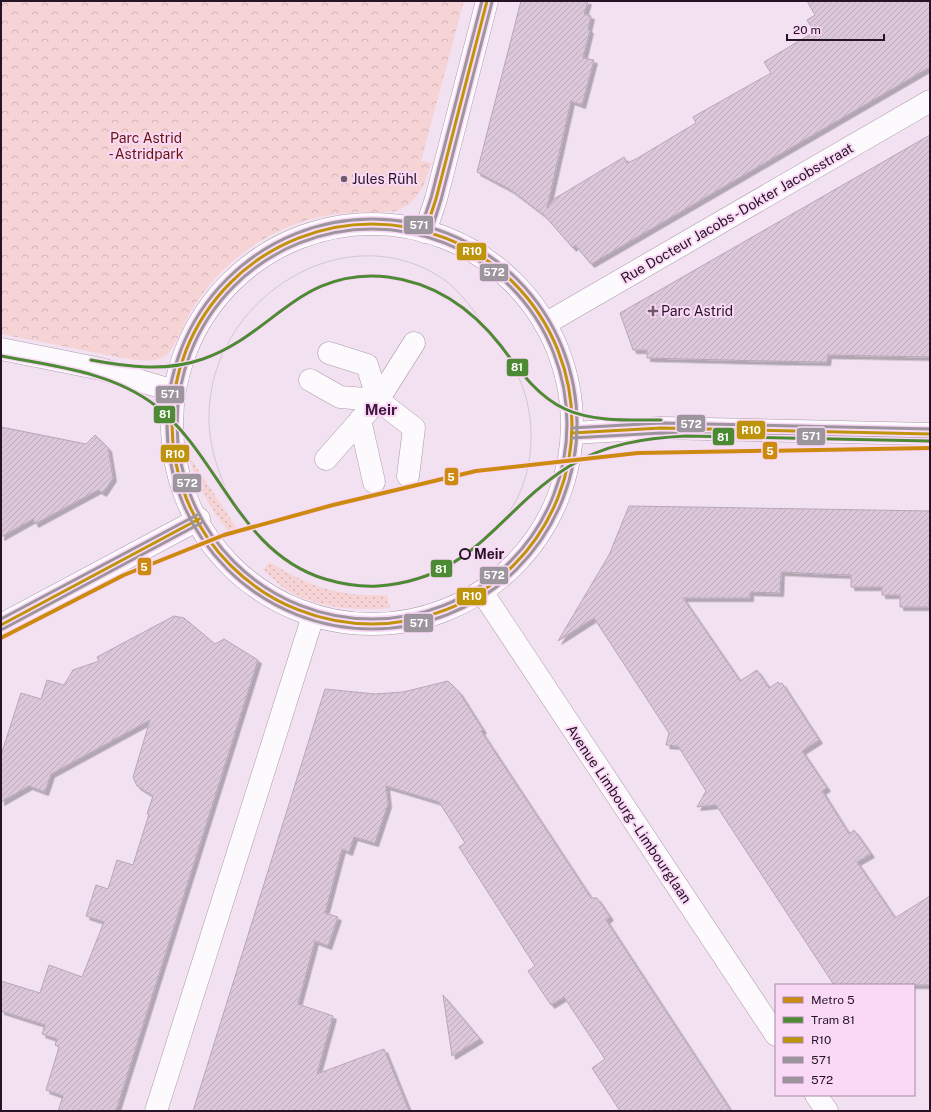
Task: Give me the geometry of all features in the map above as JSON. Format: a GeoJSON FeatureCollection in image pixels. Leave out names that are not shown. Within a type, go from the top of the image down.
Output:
{"type":"FeatureCollection","features":[{"type":"Feature","properties":{"kind":"street"},"geometry":{"type":"LineString","coordinates":[[425,232],[436,199],[486,1]]}},
{"type":"Feature","properties":{"kind":"street","name":"Rue Docteur Jacobs - Dokter Jacobsstraat"},"geometry":{"type":"LineString","coordinates":[[544,324],[930,101]]}},
{"type":"Feature","properties":{"kind":"street"},"geometry":{"type":"LineString","coordinates":[[370,224],[398,226],[425,232],[451,241],[494,267],[522,294],[544,324],[553,340],[566,375],[572,411],[572,433],[568,467],[562,488],[544,527],[518,562],[482,592],[460,605],[437,614],[406,622],[362,625],[338,622],[296,610],[277,600],[254,583],[224,552],[199,519],[185,494],[174,453],[171,419],[174,391],[185,352],[205,313],[221,292],[241,272],[264,256],[289,242],[314,232],[370,224]]}},
{"type":"Feature","properties":{"kind":"street"},"geometry":{"type":"LineString","coordinates":[[326,459],[378,400],[414,343]]}},
{"type":"Feature","properties":{"kind":"street"},"geometry":{"type":"LineString","coordinates":[[1,349],[101,369],[174,391]]}},
{"type":"Feature","properties":{"kind":"street"},"geometry":{"type":"LineString","coordinates":[[329,353],[367,365],[378,400]]}},
{"type":"Feature","properties":{"kind":"street"},"geometry":{"type":"LineString","coordinates":[[310,380],[340,397],[378,400],[414,428],[408,476]]}},
{"type":"Feature","properties":{"kind":"street"},"geometry":{"type":"LineString","coordinates":[[360,420],[374,482]]}},
{"type":"Feature","properties":{"kind":"street"},"geometry":{"type":"LineString","coordinates":[[572,433],[660,428],[930,434]]}},
{"type":"Feature","properties":{"kind":"street"},"geometry":{"type":"LineString","coordinates":[[1,625],[199,519]]}},
{"type":"Feature","properties":{"kind":"street","name":"Avenue Limbourg - Limbourglaan"},"geometry":{"type":"LineString","coordinates":[[482,592],[775,1033]]}},
{"type":"Feature","properties":{"kind":"street"},"geometry":{"type":"LineString","coordinates":[[156,1111],[313,616]]}},
{"type":"Feature","properties":{"kind":"street"},"geometry":{"type":"LineString","coordinates":[[817,1096],[827,1111]]}},
{"type":"Feature","properties":{"kind":"green space","name":"Parc Astrid - Astridpark"},"geometry":{"type":"Polygon","coordinates":[[[1,1],[464,1],[421,161],[431,163],[425,183],[418,195],[408,204],[397,210],[347,213],[321,217],[298,223],[274,233],[262,240],[232,262],[207,288],[190,313],[176,342],[168,353],[164,357],[149,361],[122,358],[1,334],[1,1]]]}},
{"type":"Feature","properties":{"kind":"green space"},"geometry":{"type":"Polygon","coordinates":[[[189,456],[238,530],[232,536],[218,518],[206,498],[196,478],[189,456]]]}},
{"type":"Feature","properties":{"kind":"green space"},"geometry":{"type":"Polygon","coordinates":[[[270,562],[298,578],[326,589],[355,594],[387,595],[390,608],[363,609],[335,607],[308,600],[284,588],[263,570],[270,562]]]}},
{"type":"Feature","properties":{"kind":"building"},"geometry":{"type":"Polygon","coordinates":[[[521,1],[588,1],[584,14],[591,16],[588,29],[590,30],[583,58],[594,60],[582,105],[571,101],[547,208],[554,199],[624,157],[627,163],[636,159],[696,123],[693,117],[771,73],[764,62],[814,32],[807,20],[815,15],[807,1],[930,1],[930,67],[591,264],[575,245],[573,248],[545,216],[511,190],[477,172],[521,1]]]}},
{"type":"Feature","properties":{"kind":"building"},"geometry":{"type":"Polygon","coordinates":[[[930,135],[930,357],[828,355],[827,362],[767,361],[647,358],[647,350],[633,350],[620,313],[930,135]]]}},
{"type":"Feature","properties":{"kind":"building"},"geometry":{"type":"Polygon","coordinates":[[[1,427],[86,444],[95,435],[108,448],[113,478],[103,493],[98,490],[35,524],[33,519],[1,537],[1,427]]]}},
{"type":"Feature","properties":{"kind":"building"},"geometry":{"type":"Polygon","coordinates":[[[629,506],[930,511],[929,607],[900,607],[900,595],[882,595],[882,587],[851,587],[851,575],[781,572],[780,593],[750,592],[750,598],[683,598],[740,681],[757,670],[769,688],[778,682],[780,684],[782,683],[819,740],[802,751],[827,788],[822,791],[849,834],[854,830],[871,854],[857,862],[895,918],[930,896],[930,985],[833,984],[716,805],[697,807],[706,791],[678,746],[666,745],[669,733],[594,618],[558,641],[609,555],[629,506]]]}},
{"type":"Feature","properties":{"kind":"building"},"geometry":{"type":"Polygon","coordinates":[[[174,616],[184,618],[215,644],[224,639],[258,660],[116,1111],[58,1111],[63,1096],[46,1090],[59,1047],[55,1045],[57,1039],[42,1034],[45,1025],[1,1011],[1,981],[40,993],[49,965],[82,977],[104,922],[86,916],[96,885],[108,889],[117,860],[133,865],[149,814],[147,814],[153,796],[137,786],[133,777],[150,720],[51,774],[45,792],[29,786],[1,802],[1,755],[21,693],[41,699],[47,680],[64,685],[73,670],[99,661],[97,657],[174,616]]]}},
{"type":"Feature","properties":{"kind":"building"},"geometry":{"type":"Polygon","coordinates":[[[448,681],[459,692],[483,730],[481,731],[591,898],[597,898],[610,917],[606,920],[731,1111],[620,1111],[592,1068],[605,1059],[564,997],[551,1005],[528,971],[535,966],[459,847],[465,843],[439,802],[386,786],[388,804],[375,843],[354,837],[349,852],[342,849],[325,913],[338,917],[328,946],[315,941],[298,1004],[333,1016],[317,1074],[384,1049],[409,1111],[193,1111],[325,689],[375,694],[403,692],[448,681]]]}},
{"type":"Feature","properties":{"kind":"building"},"geometry":{"type":"Polygon","coordinates":[[[443,995],[480,1039],[452,1056],[443,995]]]}},
{"type":"Feature","properties":{"kind":"tram line"},"geometry":{"type":"LineString","coordinates":[[238,513],[219,472],[215,459],[210,430],[210,400],[219,362],[237,329],[262,300],[292,277],[326,262],[363,256],[400,260],[437,275],[445,280],[467,302],[492,335]]}},
{"type":"Feature","properties":{"kind":"tram line","name":"81"},"geometry":{"type":"LineString","coordinates":[[91,360],[119,365],[147,367],[175,366],[189,363],[203,359],[227,348],[249,335],[309,292],[332,282],[358,277],[388,277],[422,285],[452,300],[465,309],[490,333],[529,382],[555,404],[576,413],[600,418],[624,420],[661,420]]}},
{"type":"Feature","properties":{"kind":"tram line"},"geometry":{"type":"LineString","coordinates":[[486,540],[513,506],[520,493],[525,479],[530,450],[531,435],[528,405],[517,374],[501,347]]}},
{"type":"Feature","properties":{"kind":"tram line","name":"81"},"geometry":{"type":"LineString","coordinates":[[1,356],[82,372],[121,385],[139,394],[156,406],[178,427],[197,451],[232,502],[271,548],[296,566],[325,579],[358,586],[378,586],[411,581],[438,571],[462,557],[482,541],[543,485],[568,467],[596,453],[625,444],[655,438],[686,436],[930,441]]}},
{"type":"Feature","properties":{"kind":"metro line","name":"5"},"geometry":{"type":"LineString","coordinates":[[1,638],[124,575],[224,535],[333,505],[476,471],[638,453],[930,448]]}},
{"type":"Feature","properties":{"kind":"transit line","name":"572"},"geometry":{"type":"LineString","coordinates":[[420,230],[431,198],[482,1]]}},
{"type":"Feature","properties":{"kind":"transit line","name":"R10"},"geometry":{"type":"LineString","coordinates":[[425,232],[436,199],[487,1]]}},
{"type":"Feature","properties":{"kind":"transit line","name":"571"},"geometry":{"type":"LineString","coordinates":[[430,234],[441,200],[492,2]]}},
{"type":"Feature","properties":{"kind":"transit line","name":"571"},"geometry":{"type":"LineString","coordinates":[[372,219],[412,223],[450,235],[486,254],[517,279],[542,310],[561,346],[573,384],[577,424],[573,464],[561,502],[542,538],[517,569],[486,594],[450,613],[412,625],[372,629],[332,625],[294,613],[258,594],[227,569],[202,538],[183,502],[171,464],[167,424],[171,384],[183,346],[202,310],[227,279],[258,254],[294,235],[332,223],[372,219]]}},
{"type":"Feature","properties":{"kind":"transit line","name":"R10"},"geometry":{"type":"LineString","coordinates":[[372,224],[411,228],[448,240],[483,258],[513,283],[538,313],[556,348],[568,385],[572,424],[568,463],[556,500],[538,535],[513,565],[483,590],[448,608],[411,620],[372,624],[333,620],[296,608],[261,590],[231,565],[206,535],[188,500],[176,463],[172,424],[176,385],[188,348],[206,313],[231,283],[261,258],[296,240],[333,228],[372,224]]}},
{"type":"Feature","properties":{"kind":"transit line","name":"572"},"geometry":{"type":"LineString","coordinates":[[372,229],[410,233],[446,244],[464,252],[480,262],[510,286],[534,316],[544,332],[552,350],[563,386],[567,424],[563,462],[552,498],[544,516],[534,532],[510,562],[480,586],[464,596],[446,604],[410,615],[372,619],[334,615],[298,604],[280,596],[264,586],[234,562],[210,532],[200,516],[192,498],[181,462],[177,424],[181,386],[192,350],[200,332],[210,316],[234,286],[264,262],[280,252],[298,244],[334,233],[372,229]]}},
{"type":"Feature","properties":{"kind":"transit line","name":"572"},"geometry":{"type":"LineString","coordinates":[[572,428],[661,423],[930,429]]}},
{"type":"Feature","properties":{"kind":"transit line","name":"R10"},"geometry":{"type":"LineString","coordinates":[[572,433],[661,428],[930,434]]}},
{"type":"Feature","properties":{"kind":"transit line","name":"571"},"geometry":{"type":"LineString","coordinates":[[572,438],[661,433],[930,439]]}},
{"type":"Feature","properties":{"kind":"transit line","name":"572"},"geometry":{"type":"LineString","coordinates":[[1,619],[197,515]]}},
{"type":"Feature","properties":{"kind":"transit line","name":"R10"},"geometry":{"type":"LineString","coordinates":[[1,625],[199,519]]}},
{"type":"Feature","properties":{"kind":"transit line","name":"571"},"geometry":{"type":"LineString","coordinates":[[3,629],[201,523]]}},
{"type":"Feature","properties":{"kind":"place","name":"Jules Rühl"},"geometry":{"type":"Point","coordinates":[344,179]}},
{"type":"Feature","properties":{"kind":"place","name":"Parc Astrid"},"geometry":{"type":"Point","coordinates":[653,311]}},
{"type":"Feature","properties":{"kind":"place","name":"Meir"},"geometry":{"type":"Point","coordinates":[465,554]}},
{"type":"Feature","properties":{"kind":"district","name":"Meir"},"geometry":{"type":"Point","coordinates":[381,410]}}]}
